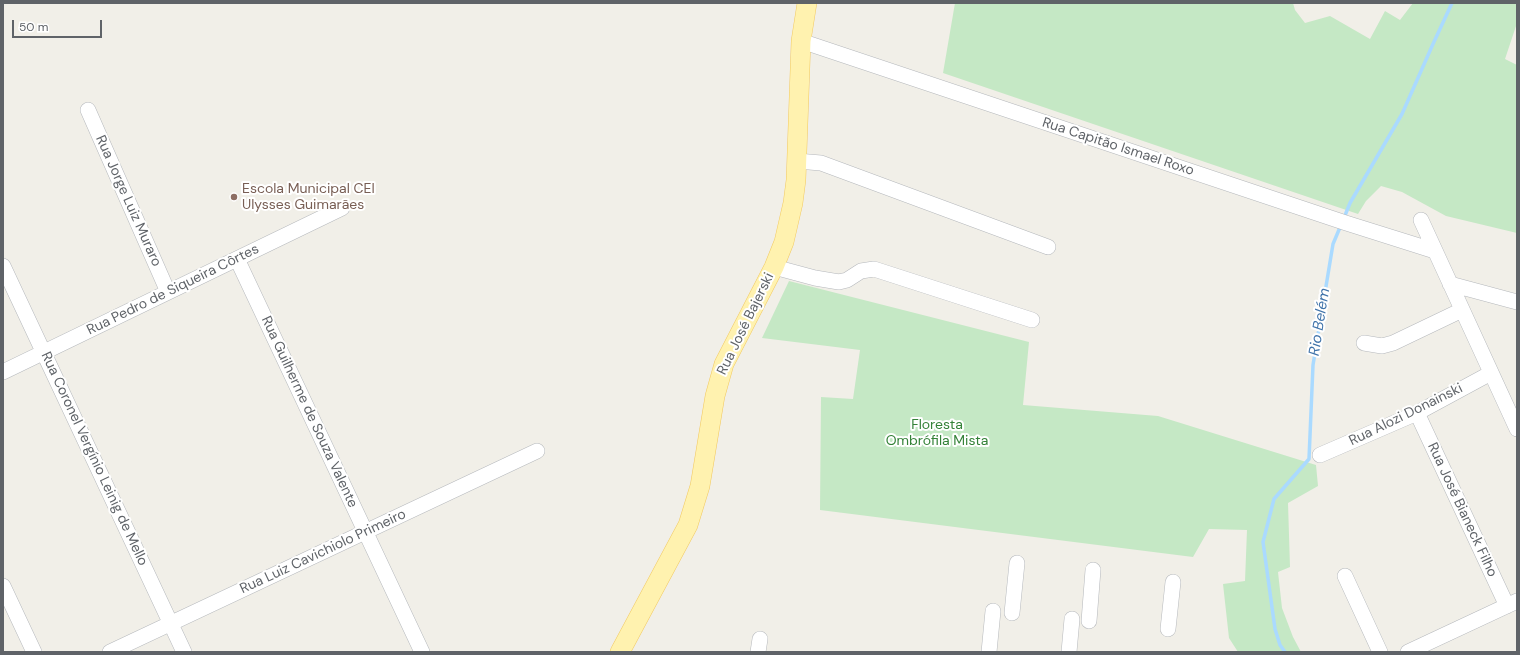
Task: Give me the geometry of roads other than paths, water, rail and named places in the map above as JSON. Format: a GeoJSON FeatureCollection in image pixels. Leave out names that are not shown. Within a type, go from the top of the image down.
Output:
{"type":"FeatureCollection","features":[{"type":"Feature","properties":{"kind":"main road","name":"Rua José Bajerski"},"geometry":{"type":"LineString","coordinates":[[620,652],[688,525],[700,486],[715,396],[722,369],[774,267],[784,242],[793,203],[797,161],[801,42],[807,3]]}},
{"type":"Feature","properties":{"kind":"street","name":"Rua Capitão Ismael Roxo"},"geometry":{"type":"LineString","coordinates":[[801,42],[1342,222],[1435,251]]}},
{"type":"Feature","properties":{"kind":"street","name":"Rua Jorge Luiz Muraro"},"geometry":{"type":"LineString","coordinates":[[88,110],[168,292]]}},
{"type":"Feature","properties":{"kind":"street"},"geometry":{"type":"LineString","coordinates":[[797,161],[822,163],[1048,247]]}},
{"type":"Feature","properties":{"kind":"street","name":"Rua Pedro de Siqueira Côrtes"},"geometry":{"type":"LineString","coordinates":[[3,372],[342,208]]}},
{"type":"Feature","properties":{"kind":"street"},"geometry":{"type":"LineString","coordinates":[[1421,220],[1517,429]]}},
{"type":"Feature","properties":{"kind":"street","name":"Rua Guilherme de Souza Valente"},"geometry":{"type":"LineString","coordinates":[[237,259],[422,652]]}},
{"type":"Feature","properties":{"kind":"street","name":"Rua Coronel Vergínio Leinig de Mello"},"geometry":{"type":"LineString","coordinates":[[3,266],[184,652]]}},
{"type":"Feature","properties":{"kind":"street"},"geometry":{"type":"LineString","coordinates":[[774,267],[815,278],[839,282],[847,280],[862,271],[874,269],[1032,320]]}},
{"type":"Feature","properties":{"kind":"street"},"geometry":{"type":"LineString","coordinates":[[1450,284],[1517,302]]}},
{"type":"Feature","properties":{"kind":"street"},"geometry":{"type":"LineString","coordinates":[[1364,343],[1382,346],[1393,343],[1462,310]]}},
{"type":"Feature","properties":{"kind":"street","name":"Rua Alozi Donainski"},"geometry":{"type":"LineString","coordinates":[[1320,455],[1417,413],[1491,373]]}},
{"type":"Feature","properties":{"kind":"street","name":"Rua José Bianeck Filho"},"geometry":{"type":"LineString","coordinates":[[1417,413],[1512,604]]}},
{"type":"Feature","properties":{"kind":"street","name":"Rua Luiz Cavichiolo Primeiro"},"geometry":{"type":"LineString","coordinates":[[110,652],[536,451]]}},
{"type":"Feature","properties":{"kind":"street"},"geometry":{"type":"LineString","coordinates":[[1012,613],[1017,563]]}},
{"type":"Feature","properties":{"kind":"street"},"geometry":{"type":"LineString","coordinates":[[1089,621],[1093,570]]}},
{"type":"Feature","properties":{"kind":"street"},"geometry":{"type":"LineString","coordinates":[[1345,576],[1380,652]]}},
{"type":"Feature","properties":{"kind":"street"},"geometry":{"type":"LineString","coordinates":[[1168,629],[1173,582]]}},
{"type":"Feature","properties":{"kind":"street"},"geometry":{"type":"LineString","coordinates":[[3,586],[34,652]]}},
{"type":"Feature","properties":{"kind":"street"},"geometry":{"type":"LineString","coordinates":[[1408,652],[1512,604]]}},
{"type":"Feature","properties":{"kind":"street"},"geometry":{"type":"LineString","coordinates":[[989,652],[993,611]]}},
{"type":"Feature","properties":{"kind":"street"},"geometry":{"type":"LineString","coordinates":[[1069,652],[1072,619]]}},
{"type":"Feature","properties":{"kind":"waterway","name":"Rio Belém"},"geometry":{"type":"LineString","coordinates":[[1344,218],[1350,203],[1402,114],[1452,3]]}},
{"type":"Feature","properties":{"kind":"waterway","name":"Rio Belém"},"geometry":{"type":"LineString","coordinates":[[1285,652],[1280,645],[1275,629],[1263,542],[1274,499],[1309,459],[1313,365],[1333,244],[1341,225]]}},
{"type":"Feature","properties":{"kind":"place","name":"Escola Municipal CEI Ulysses Guimarães"},"geometry":{"type":"Point","coordinates":[234,197]}},
{"type":"Feature","properties":{"kind":"park label","name":"Floresta Ombrófila Mista"},"geometry":{"type":"Point","coordinates":[937,434]}}]}
